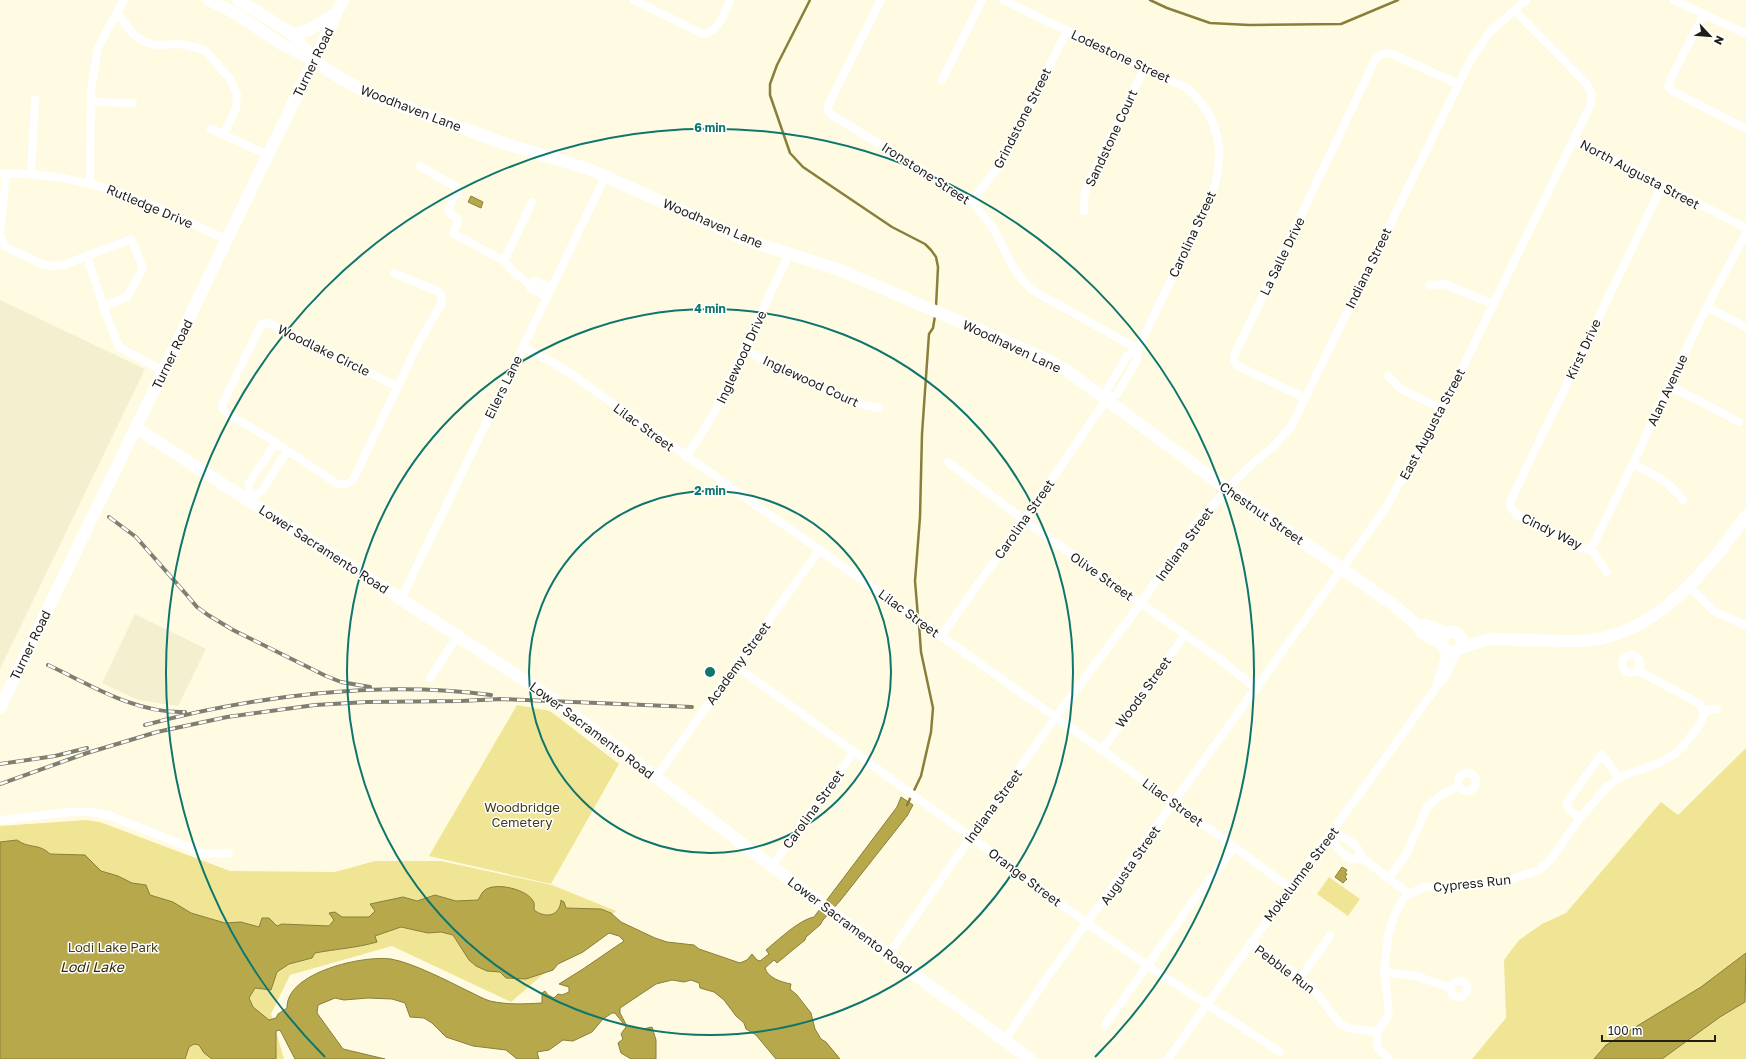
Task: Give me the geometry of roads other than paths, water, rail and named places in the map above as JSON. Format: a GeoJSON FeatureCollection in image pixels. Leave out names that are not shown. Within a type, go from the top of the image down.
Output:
{"type":"FeatureCollection","features":[{"type":"Feature","properties":{"kind":"main road"},"geometry":{"type":"LineString","coordinates":[[209,0],[235,13],[278,42],[314,60]]}},
{"type":"Feature","properties":{"kind":"main road"},"geometry":{"type":"LineString","coordinates":[[238,0],[293,34],[314,60]]}},
{"type":"Feature","properties":{"kind":"main road"},"geometry":{"type":"LineString","coordinates":[[293,34],[311,30],[340,5]]}},
{"type":"Feature","properties":{"kind":"main road","name":"Turner Road"},"geometry":{"type":"LineString","coordinates":[[0,708],[340,5]]}},
{"type":"Feature","properties":{"kind":"main road","name":"Woodhaven Lane"},"geometry":{"type":"LineString","coordinates":[[314,60],[340,78],[370,94],[500,142],[567,161],[606,175],[746,240],[840,270],[1046,359],[1069,372],[1106,400]]}},
{"type":"Feature","properties":{"kind":"main road","name":"Chestnut Street"},"geometry":{"type":"LineString","coordinates":[[1106,400],[1226,489],[1390,603],[1418,626],[1421,632],[1444,648]]}},
{"type":"Feature","properties":{"kind":"main road","name":"Lower Sacramento Road"},"geometry":{"type":"LineString","coordinates":[[136,428],[556,701],[888,955],[1030,1059]]}},
{"type":"Feature","properties":{"kind":"main road"},"geometry":{"type":"LineString","coordinates":[[1487,640],[1452,652],[1444,648],[1442,640],[1446,633],[1454,632],[1487,640],[1578,640],[1613,636],[1629,630],[1648,618],[1689,586],[1711,562],[1746,516]]}},
{"type":"Feature","properties":{"kind":"main road","name":"Chestnut Street"},"geometry":{"type":"LineString","coordinates":[[1418,626],[1426,625],[1446,633]]}},
{"type":"Feature","properties":{"kind":"main road"},"geometry":{"type":"LineString","coordinates":[[1460,634],[1463,641],[1460,649]]}},
{"type":"Feature","properties":{"kind":"street"},"geometry":{"type":"LineString","coordinates":[[90,184],[91,102],[98,47],[124,0]]}},
{"type":"Feature","properties":{"kind":"street"},"geometry":{"type":"LineString","coordinates":[[634,0],[703,34],[711,33],[716,28],[730,0]]}},
{"type":"Feature","properties":{"kind":"street","name":"Ironstone Street"},"geometry":{"type":"LineString","coordinates":[[881,0],[828,105],[829,113],[972,201],[995,232],[1013,267],[1029,286],[1048,300],[1138,348]]}},
{"type":"Feature","properties":{"kind":"street"},"geometry":{"type":"LineString","coordinates":[[942,80],[982,0]]}},
{"type":"Feature","properties":{"kind":"street","name":"Lodestone Street"},"geometry":{"type":"LineString","coordinates":[[1003,0],[1187,88],[1195,95],[1205,108],[1217,136]]}},
{"type":"Feature","properties":{"kind":"street","name":"Indiana Street"},"geometry":{"type":"LineString","coordinates":[[888,955],[1055,718],[1141,604],[1195,525],[1226,489],[1253,463],[1274,446],[1291,427],[1471,59],[1489,33],[1526,0]]}},
{"type":"Feature","properties":{"kind":"street"},"geometry":{"type":"LineString","coordinates":[[1674,0],[1746,34]]}},
{"type":"Feature","properties":{"kind":"street","name":"North Augusta Street"},"geometry":{"type":"LineString","coordinates":[[1515,10],[1587,84],[1592,95],[1590,106],[1573,139],[1746,228]]}},
{"type":"Feature","properties":{"kind":"street"},"geometry":{"type":"LineString","coordinates":[[117,13],[132,34],[143,41],[156,45],[181,44],[205,50],[230,79],[237,94],[236,108],[224,134]]}},
{"type":"Feature","properties":{"kind":"street"},"geometry":{"type":"LineString","coordinates":[[1704,14],[1670,80],[1668,87],[1676,93],[1746,129]]}},
{"type":"Feature","properties":{"kind":"street","name":"Grindstone Street"},"geometry":{"type":"LineString","coordinates":[[972,201],[997,168],[1067,30]]}},
{"type":"Feature","properties":{"kind":"street","name":"La Salle Drive"},"geometry":{"type":"LineString","coordinates":[[1304,398],[1238,366],[1234,361],[1234,356],[1375,60],[1386,52],[1458,84]]}},
{"type":"Feature","properties":{"kind":"street","name":"Sandstone Court"},"geometry":{"type":"LineString","coordinates":[[1084,211],[1086,188],[1145,67]]}},
{"type":"Feature","properties":{"kind":"street"},"geometry":{"type":"LineString","coordinates":[[31,174],[35,100]]}},
{"type":"Feature","properties":{"kind":"street"},"geometry":{"type":"LineString","coordinates":[[91,102],[133,103]]}},
{"type":"Feature","properties":{"kind":"street"},"geometry":{"type":"LineString","coordinates":[[211,129],[268,155]]}},
{"type":"Feature","properties":{"kind":"street","name":"Carolina Street"},"geometry":{"type":"LineString","coordinates":[[941,636],[1024,520],[1106,400],[1108,388],[1128,356],[1138,348],[1212,194],[1220,164],[1217,136]]}},
{"type":"Feature","properties":{"kind":"street","name":"East Augusta Street"},"geometry":{"type":"LineString","coordinates":[[1257,689],[1385,509],[1442,409],[1573,139]]}},
{"type":"Feature","properties":{"kind":"street"},"geometry":{"type":"LineString","coordinates":[[420,166],[444,181],[456,186],[458,190],[448,210],[450,214],[458,219],[458,223],[453,233],[504,261],[514,272],[529,284],[531,289],[548,296]]}},
{"type":"Feature","properties":{"kind":"street"},"geometry":{"type":"LineString","coordinates":[[0,233],[3,174]]}},
{"type":"Feature","properties":{"kind":"street","name":"Rutledge Drive"},"geometry":{"type":"LineString","coordinates":[[3,174],[31,174],[63,178],[115,190],[145,202],[227,240]]}},
{"type":"Feature","properties":{"kind":"street","name":"Eilers Lane"},"geometry":{"type":"LineString","coordinates":[[401,599],[606,175]]}},
{"type":"Feature","properties":{"kind":"street","name":"Kirst Drive"},"geometry":{"type":"LineString","coordinates":[[1515,512],[1511,508],[1511,498],[1662,186]]}},
{"type":"Feature","properties":{"kind":"street"},"geometry":{"type":"LineString","coordinates":[[504,261],[532,202]]}},
{"type":"Feature","properties":{"kind":"street","name":"Alan Avenue"},"geometry":{"type":"LineString","coordinates":[[1590,548],[1594,543],[1633,464],[1707,307],[1746,233]]}},
{"type":"Feature","properties":{"kind":"street"},"geometry":{"type":"LineString","coordinates":[[0,237],[6,248],[42,264],[52,266],[64,265],[131,239],[143,268],[127,297],[103,306]]}},
{"type":"Feature","properties":{"kind":"street","name":"Inglewood Drive"},"geometry":{"type":"LineString","coordinates":[[686,457],[713,415],[789,254]]}},
{"type":"Feature","properties":{"kind":"street"},"geometry":{"type":"LineString","coordinates":[[87,256],[103,306],[118,344],[122,350],[163,371]]}},
{"type":"Feature","properties":{"kind":"street","name":"Woodlake Circle"},"geometry":{"type":"LineString","coordinates":[[394,273],[437,291],[441,297],[442,303],[418,344],[398,387],[353,480],[349,484],[343,485],[336,483],[264,435],[229,415],[223,409],[222,405],[259,329],[262,324],[268,323],[398,387]]}},
{"type":"Feature","properties":{"kind":"street"},"geometry":{"type":"LineString","coordinates":[[529,284],[534,281],[551,288]]}},
{"type":"Feature","properties":{"kind":"street"},"geometry":{"type":"LineString","coordinates":[[1430,285],[1445,284],[1493,304]]}},
{"type":"Feature","properties":{"kind":"street"},"geometry":{"type":"LineString","coordinates":[[1707,307],[1746,327]]}},
{"type":"Feature","properties":{"kind":"street","name":"Lilac Street"},"geometry":{"type":"LineString","coordinates":[[523,347],[562,368],[686,457],[820,549],[1055,718],[1102,750],[1290,888]]}},
{"type":"Feature","properties":{"kind":"street","name":"Inglewood Court"},"geometry":{"type":"LineString","coordinates":[[744,350],[860,404],[879,408]]}},
{"type":"Feature","properties":{"kind":"street"},"geometry":{"type":"LineString","coordinates":[[1388,376],[1401,389],[1442,409]]}},
{"type":"Feature","properties":{"kind":"street"},"geometry":{"type":"LineString","coordinates":[[1669,385],[1739,422]]}},
{"type":"Feature","properties":{"kind":"street"},"geometry":{"type":"LineString","coordinates":[[248,500],[249,483],[276,444]]}},
{"type":"Feature","properties":{"kind":"street"},"geometry":{"type":"LineString","coordinates":[[248,500],[262,491],[287,451]]}},
{"type":"Feature","properties":{"kind":"street","name":"Olive Street"},"geometry":{"type":"LineString","coordinates":[[948,462],[1024,520],[1218,658],[1257,689]]}},
{"type":"Feature","properties":{"kind":"street"},"geometry":{"type":"LineString","coordinates":[[1633,464],[1666,481],[1683,500]]}},
{"type":"Feature","properties":{"kind":"street","name":"Cindy Way"},"geometry":{"type":"LineString","coordinates":[[1515,512],[1520,517],[1584,549],[1590,548]]}},
{"type":"Feature","properties":{"kind":"street"},"geometry":{"type":"LineString","coordinates":[[1590,548],[1607,572]]}},
{"type":"Feature","properties":{"kind":"street","name":"Academy Street"},"geometry":{"type":"LineString","coordinates":[[656,777],[820,549]]}},
{"type":"Feature","properties":{"kind":"street"},"geometry":{"type":"LineString","coordinates":[[1689,586],[1714,610],[1746,626]]}},
{"type":"Feature","properties":{"kind":"street","name":"Woods Street"},"geometry":{"type":"LineString","coordinates":[[1102,750],[1185,635]]}},
{"type":"Feature","properties":{"kind":"street"},"geometry":{"type":"LineString","coordinates":[[430,678],[458,636]]}},
{"type":"Feature","properties":{"kind":"street","name":"Mokelumne Street"},"geometry":{"type":"LineString","coordinates":[[1435,689],[1442,668],[1444,648]]}},
{"type":"Feature","properties":{"kind":"street","name":"Mokelumne Street"},"geometry":{"type":"LineString","coordinates":[[1168,1059],[1250,942],[1330,835],[1435,689],[1442,682],[1460,649]]}},
{"type":"Feature","properties":{"kind":"street","name":"Orange Street"},"geometry":{"type":"LineString","coordinates":[[736,666],[1088,924],[1206,1005],[1280,1052]]}},
{"type":"Feature","properties":{"kind":"street"},"geometry":{"type":"LineString","coordinates":[[1637,670],[1698,702],[1703,711],[1717,709]]}},
{"type":"Feature","properties":{"kind":"street","name":"Augusta Street"},"geometry":{"type":"LineString","coordinates":[[1004,1041],[1044,982],[1088,924],[1174,802],[1257,689]]}},
{"type":"Feature","properties":{"kind":"street","name":"Cypress Run"},"geometry":{"type":"LineString","coordinates":[[1377,1032],[1386,1020],[1389,1011],[1384,972],[1385,954],[1392,920],[1399,906],[1410,894],[1430,886],[1509,881],[1543,867],[1550,860],[1580,818],[1603,791],[1619,778],[1665,760],[1675,754],[1684,745],[1701,722],[1703,711]]}},
{"type":"Feature","properties":{"kind":"street","name":"Carolina Street"},"geometry":{"type":"LineString","coordinates":[[772,866],[854,752]]}},
{"type":"Feature","properties":{"kind":"street"},"geometry":{"type":"LineString","coordinates":[[1580,818],[1569,809],[1567,802],[1602,754],[1619,778]]}},
{"type":"Feature","properties":{"kind":"street"},"geometry":{"type":"LineString","coordinates":[[1389,878],[1406,855],[1427,808],[1432,801],[1459,786]]}},
{"type":"Feature","properties":{"kind":"street"},"geometry":{"type":"LineString","coordinates":[[0,820],[71,812],[91,812],[111,816],[203,853],[229,853]]}},
{"type":"Feature","properties":{"kind":"street"},"geometry":{"type":"LineString","coordinates":[[1330,835],[1342,852],[1350,859],[1362,858]]}},
{"type":"Feature","properties":{"kind":"street"},"geometry":{"type":"LineString","coordinates":[[1330,835],[1350,842],[1358,848],[1362,858],[1410,894]]}},
{"type":"Feature","properties":{"kind":"street"},"geometry":{"type":"LineString","coordinates":[[1105,1025],[1234,846]]}},
{"type":"Feature","properties":{"kind":"street"},"geometry":{"type":"LineString","coordinates":[[1300,978],[1330,936]]}},
{"type":"Feature","properties":{"kind":"street","name":"Pebble Run"},"geometry":{"type":"LineString","coordinates":[[1250,942],[1300,978],[1321,996],[1333,1016],[1340,1024],[1349,1028],[1377,1032]]}},
{"type":"Feature","properties":{"kind":"street"},"geometry":{"type":"LineString","coordinates":[[1384,972],[1416,976],[1451,988]]}},
{"type":"Feature","properties":{"kind":"street"},"geometry":{"type":"LineString","coordinates":[[1377,1032],[1377,1047],[1389,1059]]}},
{"type":"Feature","properties":{"kind":"water"},"geometry":{"type":"Polygon","coordinates":[[[471,196],[483,202],[481,208],[468,202],[471,196]]]}},
{"type":"Feature","properties":{"kind":"water","name":"Lodi Lake"},"geometry":{"type":"Polygon","coordinates":[[[901,797],[913,805],[907,816],[820,925],[806,937],[805,940],[777,963],[774,960],[765,968],[772,977],[779,981],[791,984],[790,989],[797,995],[811,1013],[815,1029],[821,1039],[826,1042],[840,1059],[776,1059],[756,1035],[746,1029],[744,1023],[736,1016],[724,1000],[714,992],[700,988],[699,983],[691,980],[684,982],[672,980],[656,984],[620,1008],[620,1013],[627,1026],[643,1029],[652,1027],[656,1040],[656,1059],[631,1059],[621,1053],[618,1043],[623,1039],[621,1034],[626,1027],[615,1013],[612,1013],[603,1019],[592,1032],[573,1041],[563,1040],[549,1050],[537,1052],[539,1059],[517,1059],[506,1050],[473,1046],[446,1037],[432,1023],[424,1018],[410,1017],[405,1003],[392,999],[368,998],[344,1000],[335,998],[318,1005],[317,1013],[343,1049],[385,1059],[295,1059],[280,1030],[276,1031],[276,1059],[212,1059],[204,1053],[199,1045],[194,1044],[189,1047],[185,1059],[0,1059],[0,842],[17,840],[21,843],[42,848],[50,854],[85,855],[101,871],[118,876],[132,883],[146,885],[150,895],[173,902],[191,913],[225,923],[241,922],[259,927],[262,918],[269,918],[277,926],[282,924],[329,926],[334,920],[329,913],[335,912],[342,917],[369,917],[375,911],[370,904],[403,897],[417,901],[435,895],[456,901],[478,900],[485,890],[503,887],[518,890],[530,897],[534,902],[534,910],[539,913],[548,915],[555,913],[558,910],[561,900],[564,902],[566,908],[601,909],[611,913],[621,922],[655,938],[667,942],[694,945],[699,949],[740,963],[747,960],[752,954],[757,960],[760,961],[769,954],[766,950],[795,926],[814,917],[897,807],[901,797]],[[401,927],[375,936],[377,942],[315,953],[312,958],[289,964],[277,972],[271,990],[255,988],[249,998],[253,1007],[269,1020],[276,1018],[278,1014],[287,1008],[290,995],[299,985],[312,976],[328,968],[346,963],[379,958],[391,959],[410,964],[490,1001],[510,1004],[542,1003],[542,993],[545,991],[548,995],[554,998],[558,994],[562,995],[569,992],[569,987],[559,984],[624,941],[619,936],[609,933],[583,952],[558,964],[553,970],[526,979],[506,978],[500,972],[487,971],[476,966],[469,960],[453,935],[441,932],[428,933],[401,927]]]}},
{"type":"Feature","properties":{"kind":"water"},"geometry":{"type":"Polygon","coordinates":[[[1342,867],[1347,870],[1345,877],[1347,879],[1343,883],[1335,877],[1342,867]]]}},
{"type":"Feature","properties":{"kind":"water"},"geometry":{"type":"Polygon","coordinates":[[[1746,953],[1745,1002],[1720,1017],[1662,1059],[1594,1059],[1606,1045],[1701,987],[1746,953]]]}},
{"type":"Feature","properties":{"kind":"waterway"},"geometry":{"type":"LineString","coordinates":[[810,0],[777,65],[770,84],[770,95],[790,153],[803,167],[892,227],[925,244],[931,250],[936,257],[938,267],[936,307]]}},
{"type":"Feature","properties":{"kind":"waterway"},"geometry":{"type":"LineString","coordinates":[[1150,0],[1167,8],[1210,23],[1249,25],[1341,24],[1398,0]]}},
{"type":"Feature","properties":{"kind":"waterway"},"geometry":{"type":"LineString","coordinates":[[918,617],[915,581],[920,517],[922,434],[929,334],[933,328],[935,316]]}},
{"type":"Feature","properties":{"kind":"waterway"},"geometry":{"type":"LineString","coordinates":[[907,805],[921,776],[931,732],[933,708],[921,652],[919,624]]}},
{"type":"Feature","properties":{"kind":"railway"},"geometry":{"type":"LineString","coordinates":[[109,517],[136,537],[197,607],[208,615],[233,630],[326,676],[341,682],[370,687]]}},
{"type":"Feature","properties":{"kind":"railway"},"geometry":{"type":"LineString","coordinates":[[48,665],[114,697],[131,703],[149,708],[185,712]]}},
{"type":"Feature","properties":{"kind":"railway"},"geometry":{"type":"LineString","coordinates":[[145,725],[229,706],[273,699],[361,690],[405,689],[491,695]]}},
{"type":"Feature","properties":{"kind":"railway"},"geometry":{"type":"LineString","coordinates":[[0,784],[87,753],[157,732],[227,717],[315,705],[367,702],[501,699],[692,707]]}},
{"type":"Feature","properties":{"kind":"railway"},"geometry":{"type":"LineString","coordinates":[[0,764],[55,756],[87,748]]}},
{"type":"Feature","properties":{"kind":"park label","name":"Woodbridge Cemetery"},"geometry":{"type":"Point","coordinates":[522,814]}},
{"type":"Feature","properties":{"kind":"park label","name":"Lodi Lake Park"},"geometry":{"type":"Point","coordinates":[113,947]}}]}
